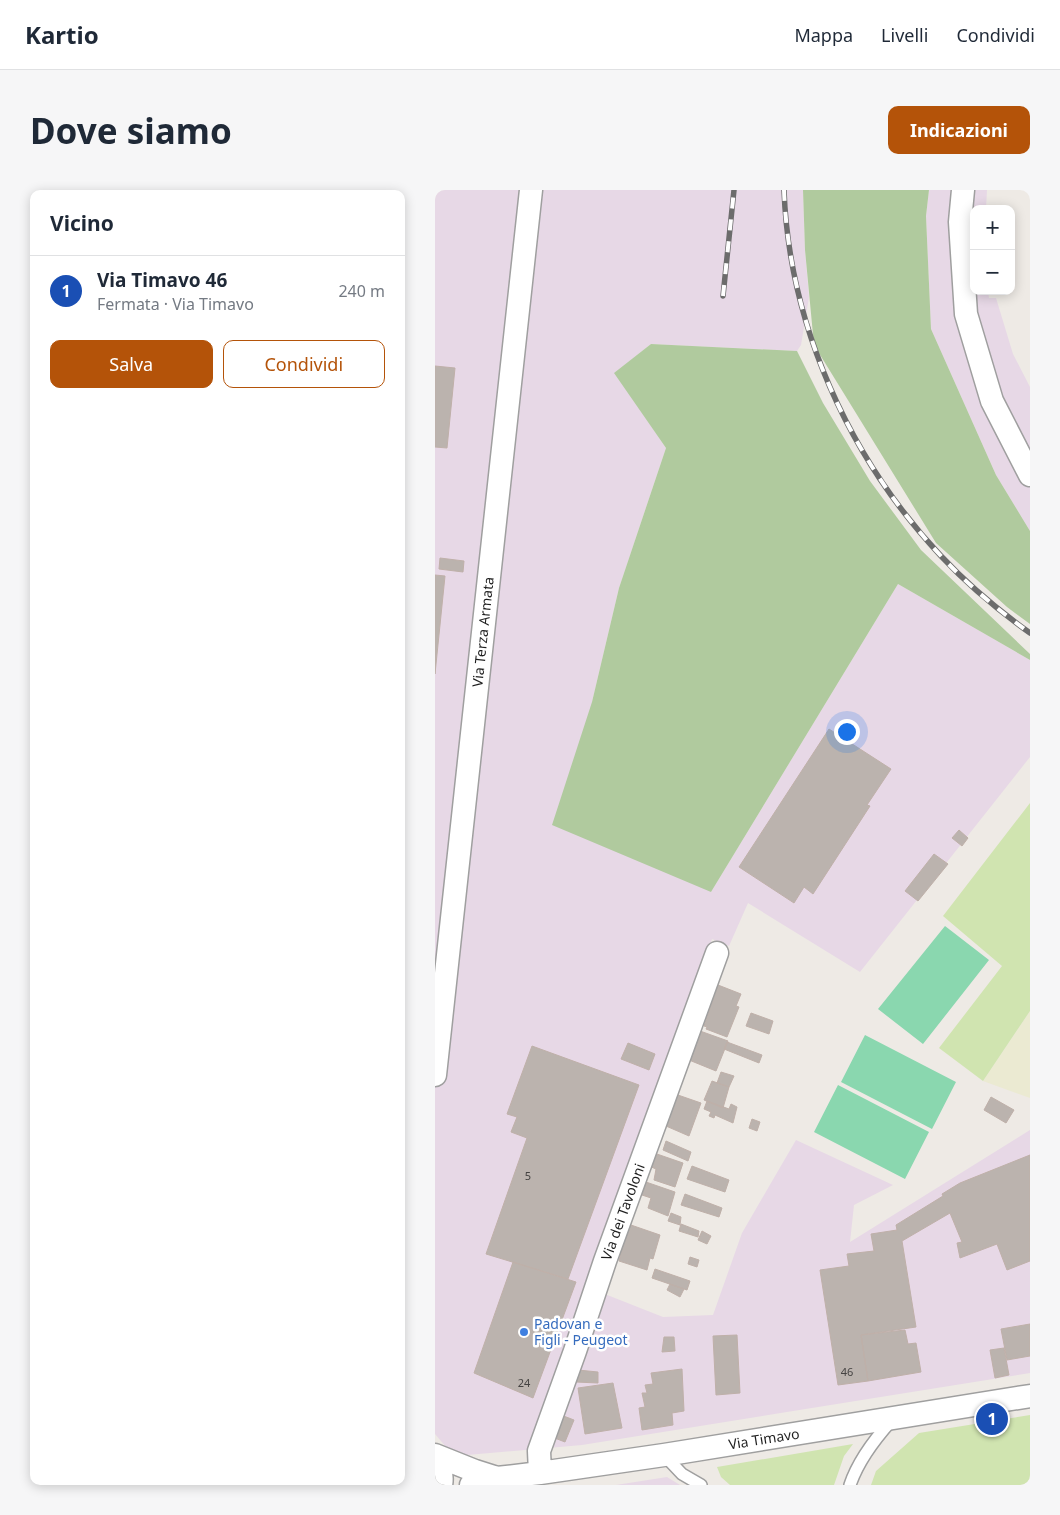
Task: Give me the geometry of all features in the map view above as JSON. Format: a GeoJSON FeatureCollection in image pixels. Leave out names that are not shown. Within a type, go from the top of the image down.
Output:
{"type":"FeatureCollection","features":[{"type":"Feature","properties":{"kind":"street","name":"Via Terza Armata"},"geometry":{"type":"LineString","coordinates":[[435,1075],[531,190]]}},
{"type":"Feature","properties":{"kind":"street"},"geometry":{"type":"LineString","coordinates":[[963,190],[960,222],[966,314],[992,400],[1030,476]]}},
{"type":"Feature","properties":{"kind":"street","name":"Via dei Tavoloni"},"geometry":{"type":"LineString","coordinates":[[540,1473],[539,1451],[605,1261],[717,952]]}},
{"type":"Feature","properties":{"kind":"street","name":"Via Timavo"},"geometry":{"type":"LineString","coordinates":[[471,1485],[497,1478],[664,1455],[1030,1396]]}},
{"type":"Feature","properties":{"kind":"street","name":"Via Timavo"},"geometry":{"type":"LineString","coordinates":[[435,1457],[497,1478]]}},
{"type":"Feature","properties":{"kind":"street","name":"Via Timavo"},"geometry":{"type":"LineString","coordinates":[[435,1457],[440,1466],[441,1485]]}},
{"type":"Feature","properties":{"kind":"lane"},"geometry":{"type":"LineString","coordinates":[[850,1485],[854,1474],[877,1437],[894,1418]]}},
{"type":"Feature","properties":{"kind":"lane"},"geometry":{"type":"LineString","coordinates":[[664,1455],[682,1474],[701,1485]]}},
{"type":"Feature","properties":{"kind":"shaded area"},"geometry":{"type":"Polygon","coordinates":[[[435,190],[803,190],[809,297],[801,345],[797,351],[651,344],[615,373],[666,448],[619,588],[592,702],[711,892],[898,584],[1030,660],[1030,757],[860,972],[748,903],[729,946],[712,939],[587,1287],[663,1317],[713,1315],[742,1233],[796,1140],[893,1185],[854,1205],[850,1242],[1030,1130],[1030,1373],[582,1445],[467,1455],[446,1447],[435,1434],[435,190]]]}},
{"type":"Feature","properties":{"kind":"shaded area"},"geometry":{"type":"Polygon","coordinates":[[[929,190],[987,190],[986,205],[970,205],[970,295],[989,295],[989,298],[996,298],[1013,354],[1030,387],[1030,531],[996,475],[931,329],[926,216],[929,190]]]}},
{"type":"Feature","properties":{"kind":"shaded area"},"geometry":{"type":"Polygon","coordinates":[[[667,1477],[680,1485],[616,1485],[667,1477]]]}},
{"type":"Feature","properties":{"kind":"green space"},"geometry":{"type":"Polygon","coordinates":[[[803,190],[929,190],[926,216],[931,329],[996,475],[1030,531],[1030,624],[1007,607],[936,543],[814,345],[805,250],[803,190]]]}},
{"type":"Feature","properties":{"kind":"green space"},"geometry":{"type":"Polygon","coordinates":[[[651,344],[797,351],[823,403],[870,481],[921,550],[1030,654],[1030,660],[898,584],[711,892],[552,825],[592,702],[619,588],[666,448],[614,373],[651,344]]]}},
{"type":"Feature","properties":{"kind":"green space"},"geometry":{"type":"Polygon","coordinates":[[[1030,803],[1030,1011],[983,1081],[939,1048],[1002,966],[943,916],[1030,803]]]}},
{"type":"Feature","properties":{"kind":"green space"},"geometry":{"type":"Polygon","coordinates":[[[945,926],[989,960],[923,1044],[878,1009],[945,926]]]}},
{"type":"Feature","properties":{"kind":"green space"},"geometry":{"type":"Polygon","coordinates":[[[1030,1011],[1030,1098],[983,1081],[1030,1011]]]}},
{"type":"Feature","properties":{"kind":"green space"},"geometry":{"type":"Polygon","coordinates":[[[865,1035],[956,1082],[932,1129],[841,1082],[865,1035]]]}},
{"type":"Feature","properties":{"kind":"green space"},"geometry":{"type":"Polygon","coordinates":[[[838,1085],[929,1132],[905,1179],[814,1132],[838,1085]]]}},
{"type":"Feature","properties":{"kind":"green space"},"geometry":{"type":"Polygon","coordinates":[[[1030,1415],[1030,1485],[871,1485],[876,1471],[919,1433],[1030,1415]]]}},
{"type":"Feature","properties":{"kind":"green space"},"geometry":{"type":"Polygon","coordinates":[[[853,1444],[844,1456],[834,1485],[730,1485],[721,1477],[717,1467],[853,1444]]]}},
{"type":"Feature","properties":{"kind":"building"},"geometry":{"type":"Polygon","coordinates":[[[435,366],[455,368],[447,448],[435,447],[435,366]]]}},
{"type":"Feature","properties":{"kind":"building"},"geometry":{"type":"Polygon","coordinates":[[[440,558],[464,561],[463,572],[439,569],[440,558]]]}},
{"type":"Feature","properties":{"kind":"building"},"geometry":{"type":"Polygon","coordinates":[[[435,575],[445,576],[435,674],[435,575]]]}},
{"type":"Feature","properties":{"kind":"building"},"geometry":{"type":"Polygon","coordinates":[[[829,729],[891,769],[867,805],[870,806],[813,894],[804,887],[794,903],[739,867],[829,729]]]}},
{"type":"Feature","properties":{"kind":"building"},"geometry":{"type":"Polygon","coordinates":[[[959,830],[968,838],[962,846],[952,838],[959,830]]]}},
{"type":"Feature","properties":{"kind":"building"},"geometry":{"type":"Polygon","coordinates":[[[934,854],[948,864],[918,901],[905,891],[934,854]]]}},
{"type":"Feature","properties":{"kind":"building"},"geometry":{"type":"Polygon","coordinates":[[[718,985],[741,994],[736,1006],[739,1007],[727,1037],[706,1029],[707,1027],[704,1026],[718,985]]]}},
{"type":"Feature","properties":{"kind":"building"},"geometry":{"type":"Polygon","coordinates":[[[751,1013],[773,1021],[769,1034],[746,1026],[751,1013]]]}},
{"type":"Feature","properties":{"kind":"building"},"geometry":{"type":"Polygon","coordinates":[[[700,1031],[728,1041],[716,1071],[689,1060],[700,1031]]]}},
{"type":"Feature","properties":{"kind":"building"},"geometry":{"type":"Polygon","coordinates":[[[727,1042],[762,1055],[759,1063],[724,1049],[727,1042]]]}},
{"type":"Feature","properties":{"kind":"building"},"geometry":{"type":"Polygon","coordinates":[[[628,1043],[655,1054],[649,1070],[621,1059],[628,1043]]]}},
{"type":"Feature","properties":{"kind":"building"},"geometry":{"type":"Polygon","coordinates":[[[532,1046],[639,1085],[568,1279],[486,1254],[527,1138],[511,1132],[517,1117],[507,1114],[532,1046]]]}},
{"type":"Feature","properties":{"kind":"building"},"geometry":{"type":"Polygon","coordinates":[[[721,1072],[734,1076],[729,1087],[717,1083],[721,1072]]]}},
{"type":"Feature","properties":{"kind":"building"},"geometry":{"type":"Polygon","coordinates":[[[712,1081],[729,1087],[723,1108],[704,1100],[712,1081]]]}},
{"type":"Feature","properties":{"kind":"building"},"geometry":{"type":"Polygon","coordinates":[[[675,1094],[701,1103],[689,1136],[666,1126],[675,1094]]]}},
{"type":"Feature","properties":{"kind":"building"},"geometry":{"type":"Polygon","coordinates":[[[991,1097],[1014,1110],[1006,1123],[984,1110],[991,1097]]]}},
{"type":"Feature","properties":{"kind":"building"},"geometry":{"type":"Polygon","coordinates":[[[707,1101],[729,1109],[731,1104],[737,1107],[733,1123],[715,1115],[714,1118],[709,1116],[711,1112],[704,1109],[707,1101]]]}},
{"type":"Feature","properties":{"kind":"building"},"geometry":{"type":"Polygon","coordinates":[[[752,1119],[760,1122],[757,1131],[749,1128],[752,1119]]]}},
{"type":"Feature","properties":{"kind":"building"},"geometry":{"type":"Polygon","coordinates":[[[666,1141],[691,1152],[688,1161],[663,1150],[666,1141]]]}},
{"type":"Feature","properties":{"kind":"building"},"geometry":{"type":"Polygon","coordinates":[[[654,1153],[683,1163],[675,1187],[654,1180],[656,1169],[649,1166],[654,1153]]]}},
{"type":"Feature","properties":{"kind":"building"},"geometry":{"type":"Polygon","coordinates":[[[1030,1155],[1030,1261],[1007,1270],[997,1244],[960,1258],[957,1243],[962,1242],[950,1213],[902,1241],[916,1327],[861,1335],[868,1381],[838,1385],[820,1270],[849,1266],[847,1254],[874,1251],[871,1234],[897,1230],[896,1225],[943,1196],[942,1194],[960,1183],[1030,1155]]]}},
{"type":"Feature","properties":{"kind":"building"},"geometry":{"type":"Polygon","coordinates":[[[692,1166],[729,1180],[725,1192],[687,1179],[692,1166]]]}},
{"type":"Feature","properties":{"kind":"building"},"geometry":{"type":"Polygon","coordinates":[[[643,1181],[675,1192],[668,1216],[648,1208],[651,1198],[639,1194],[643,1181]]]}},
{"type":"Feature","properties":{"kind":"building"},"geometry":{"type":"Polygon","coordinates":[[[685,1194],[722,1208],[719,1217],[681,1205],[685,1194]]]}},
{"type":"Feature","properties":{"kind":"building"},"geometry":{"type":"Polygon","coordinates":[[[671,1213],[681,1217],[680,1225],[668,1221],[671,1213]]]}},
{"type":"Feature","properties":{"kind":"building"},"geometry":{"type":"Polygon","coordinates":[[[628,1224],[660,1235],[653,1259],[650,1258],[647,1270],[619,1261],[628,1224]]]}},
{"type":"Feature","properties":{"kind":"building"},"geometry":{"type":"Polygon","coordinates":[[[681,1224],[699,1231],[698,1237],[679,1231],[681,1224]]]}},
{"type":"Feature","properties":{"kind":"building"},"geometry":{"type":"Polygon","coordinates":[[[702,1231],[711,1236],[707,1244],[698,1240],[702,1231]]]}},
{"type":"Feature","properties":{"kind":"building"},"geometry":{"type":"Polygon","coordinates":[[[690,1257],[699,1260],[697,1267],[688,1264],[690,1257]]]}},
{"type":"Feature","properties":{"kind":"building","name":"Padovan e Figli - Peugeot"},"geometry":{"type":"Polygon","coordinates":[[[513,1262],[576,1282],[533,1398],[474,1373],[513,1262]]]}},
{"type":"Feature","properties":{"kind":"building"},"geometry":{"type":"Polygon","coordinates":[[[655,1269],[690,1281],[687,1290],[652,1278],[655,1269]]]}},
{"type":"Feature","properties":{"kind":"building"},"geometry":{"type":"Polygon","coordinates":[[[670,1284],[684,1289],[680,1297],[667,1290],[670,1284]]]}},
{"type":"Feature","properties":{"kind":"building"},"geometry":{"type":"Polygon","coordinates":[[[1030,1324],[1030,1356],[1007,1360],[1001,1329],[1030,1324]]]}},
{"type":"Feature","properties":{"kind":"building"},"geometry":{"type":"Polygon","coordinates":[[[905,1330],[908,1344],[916,1343],[921,1372],[868,1381],[861,1335],[905,1330]]]}},
{"type":"Feature","properties":{"kind":"building"},"geometry":{"type":"Polygon","coordinates":[[[737,1335],[740,1393],[716,1395],[713,1336],[737,1335]]]}},
{"type":"Feature","properties":{"kind":"building"},"geometry":{"type":"Polygon","coordinates":[[[664,1337],[674,1337],[675,1351],[662,1352],[664,1337]]]}},
{"type":"Feature","properties":{"kind":"building"},"geometry":{"type":"Polygon","coordinates":[[[1004,1348],[1009,1375],[995,1378],[990,1350],[1004,1348]]]}},
{"type":"Feature","properties":{"kind":"building"},"geometry":{"type":"Polygon","coordinates":[[[682,1369],[684,1411],[672,1413],[673,1425],[642,1430],[639,1408],[645,1407],[642,1393],[647,1393],[645,1385],[653,1384],[651,1373],[682,1369]]]}},
{"type":"Feature","properties":{"kind":"building"},"geometry":{"type":"Polygon","coordinates":[[[578,1370],[598,1372],[598,1383],[576,1382],[578,1370]]]}},
{"type":"Feature","properties":{"kind":"building"},"geometry":{"type":"Polygon","coordinates":[[[613,1383],[622,1428],[585,1434],[578,1388],[613,1383]]]}},
{"type":"Feature","properties":{"kind":"building"},"geometry":{"type":"Polygon","coordinates":[[[561,1415],[574,1420],[565,1442],[552,1437],[561,1415]]]}},
{"type":"Feature","properties":{"kind":"railway"},"geometry":{"type":"LineString","coordinates":[[723,296],[734,190]]}},
{"type":"Feature","properties":{"kind":"railway"},"geometry":{"type":"LineString","coordinates":[[784,190],[788,240],[798,290],[812,339],[830,387],[852,433],[878,476],[908,518],[941,556],[984,597],[1030,633]]}},
{"type":"Feature","properties":{"kind":"place","name":"Padovan e Figli - Peugeot"},"geometry":{"type":"Point","coordinates":[524,1332]}},
{"type":"Feature","properties":{"kind":"place","name":"Via Timavo 46"},"geometry":{"type":"Point","coordinates":[992,1419]}}]}
